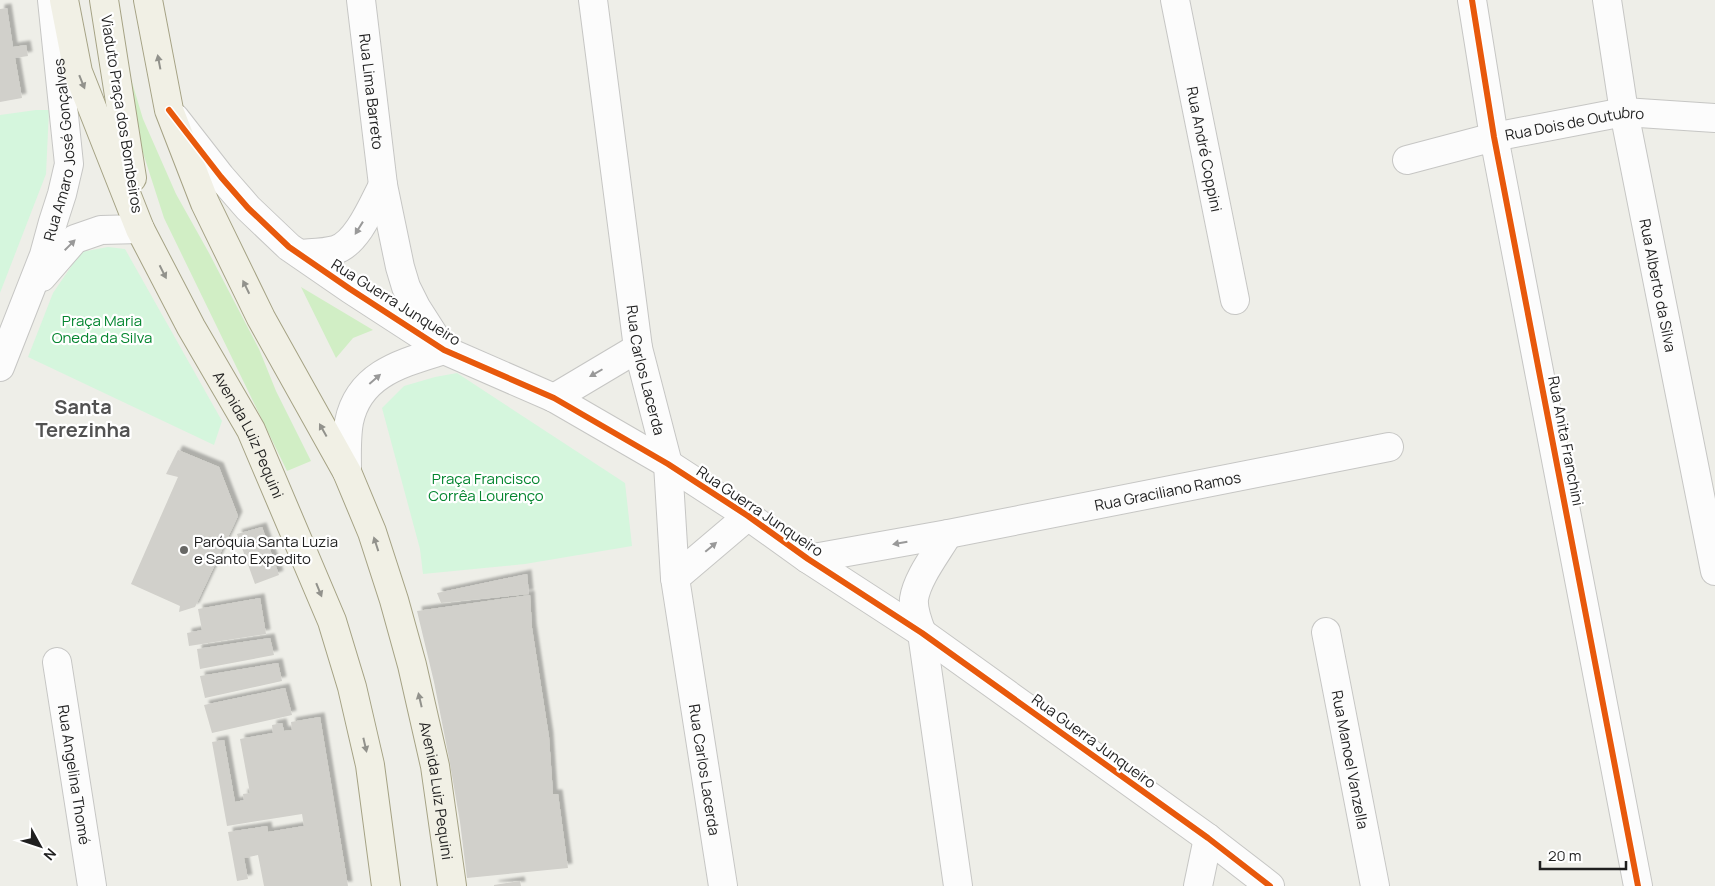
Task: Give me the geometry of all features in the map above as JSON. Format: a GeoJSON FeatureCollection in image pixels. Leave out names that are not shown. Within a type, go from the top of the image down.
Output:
{"type":"FeatureCollection","features":[{"type":"Feature","properties":{"kind":"main road","name":"Avenida Luiz Pequini"},"geometry":{"type":"LineString","coordinates":[[64,0],[78,72],[140,229],[191,327],[252,430],[332,621],[352,687],[370,765],[386,886]]}},
{"type":"Feature","properties":{"kind":"main road","name":"Viaduto Praça dos Bombeiros"},"geometry":{"type":"LineString","coordinates":[[104,0],[140,229]]}},
{"type":"Feature","properties":{"kind":"main road","name":"Avenida Luiz Pequini"},"geometry":{"type":"LineString","coordinates":[[148,0],[169,110],[204,203],[261,318],[347,472],[375,540],[412,665],[435,766],[452,886]]}},
{"type":"Feature","properties":{"kind":"street","name":"Rua Amaro José Gonçalves"},"geometry":{"type":"LineString","coordinates":[[0,367],[44,255],[69,164],[52,0]]}},
{"type":"Feature","properties":{"kind":"street","name":"Rua Lima Barreto"},"geometry":{"type":"LineString","coordinates":[[361,0],[383,185],[406,287],[416,307],[444,350]]}},
{"type":"Feature","properties":{"kind":"street","name":"Rua Carlos Lacerda"},"geometry":{"type":"LineString","coordinates":[[593,0],[638,348],[668,464],[675,578],[723,886]]}},
{"type":"Feature","properties":{"kind":"street","name":"Rua André Coppini"},"geometry":{"type":"LineString","coordinates":[[1176,0],[1235,300]]}},
{"type":"Feature","properties":{"kind":"street","name":"Rua Anita Franchini"},"geometry":{"type":"LineString","coordinates":[[1472,0],[1494,137],[1638,886]]}},
{"type":"Feature","properties":{"kind":"street","name":"Rua Alberto da Silva"},"geometry":{"type":"LineString","coordinates":[[1607,0],[1624,112],[1715,571]]}},
{"type":"Feature","properties":{"kind":"street","name":"Rua Guerra Junqueiro"},"geometry":{"type":"LineString","coordinates":[[169,110],[221,177],[248,208],[289,247],[350,290],[444,350],[554,398],[668,464],[748,516],[808,559],[922,633],[1208,838],[1270,886]]}},
{"type":"Feature","properties":{"kind":"street","name":"Rua Dois de Outubro"},"geometry":{"type":"LineString","coordinates":[[1407,160],[1494,137],[1624,112],[1715,118]]}},
{"type":"Feature","properties":{"kind":"street"},"geometry":{"type":"LineString","coordinates":[[300,254],[337,250],[352,238],[359,230],[383,185]]}},
{"type":"Feature","properties":{"kind":"street","name":"Rua Amaro José Gonçalves"},"geometry":{"type":"LineString","coordinates":[[27,296],[75,239],[101,230],[140,229]]}},
{"type":"Feature","properties":{"kind":"street"},"geometry":{"type":"LineString","coordinates":[[554,398],[638,348]]}},
{"type":"Feature","properties":{"kind":"street","name":"Rua Guerra Junqueiro"},"geometry":{"type":"LineString","coordinates":[[347,472],[349,423],[355,404],[370,382],[385,371],[444,350]]}},
{"type":"Feature","properties":{"kind":"street","name":"Rua Graciliano Ramos"},"geometry":{"type":"LineString","coordinates":[[808,559],[948,534],[1389,447]]}},
{"type":"Feature","properties":{"kind":"street","name":"Rua Guerra Junqueiro"},"geometry":{"type":"LineString","coordinates":[[675,578],[748,516]]}},
{"type":"Feature","properties":{"kind":"street"},"geometry":{"type":"LineString","coordinates":[[948,534],[920,581],[914,600],[916,616],[922,633],[958,886]]}},
{"type":"Feature","properties":{"kind":"street","name":"Rua Manoel Vanzella"},"geometry":{"type":"LineString","coordinates":[[1326,632],[1375,886]]}},
{"type":"Feature","properties":{"kind":"street","name":"Rua Angelina Thomé"},"geometry":{"type":"LineString","coordinates":[[57,662],[92,886]]}},
{"type":"Feature","properties":{"kind":"street"},"geometry":{"type":"LineString","coordinates":[[1198,886],[1208,838]]}},
{"type":"Feature","properties":{"kind":"green space"},"geometry":{"type":"Polygon","coordinates":[[[120,42],[143,119],[176,194],[259,349],[276,391],[311,461],[287,471],[164,218],[135,128],[120,42]]]}},
{"type":"Feature","properties":{"kind":"green space"},"geometry":{"type":"Polygon","coordinates":[[[49,110],[46,174],[0,293],[0,115],[49,110]]]}},
{"type":"Feature","properties":{"kind":"green space","name":"Praça Maria Oneda da Silva"},"geometry":{"type":"Polygon","coordinates":[[[108,247],[125,249],[222,421],[214,445],[28,357],[53,293],[81,252],[108,247]]]}},
{"type":"Feature","properties":{"kind":"green space"},"geometry":{"type":"Polygon","coordinates":[[[301,287],[373,330],[353,338],[336,358],[301,287]]]}},
{"type":"Feature","properties":{"kind":"green space","name":"Praça Francisco Corrêa Lourenço"},"geometry":{"type":"Polygon","coordinates":[[[457,373],[625,483],[632,546],[525,564],[423,574],[420,549],[382,408],[404,386],[457,373]]]}},
{"type":"Feature","properties":{"kind":"building"},"geometry":{"type":"Polygon","coordinates":[[[7,8],[13,47],[26,45],[28,56],[15,58],[22,98],[0,102],[0,9],[7,8]]]}},
{"type":"Feature","properties":{"kind":"building","name":"Paróquia Santa Luzia e Santo Expedito"},"geometry":{"type":"Polygon","coordinates":[[[178,450],[219,467],[238,516],[195,607],[179,612],[180,606],[131,584],[178,477],[166,474],[178,450]]]}},
{"type":"Feature","properties":{"kind":"building"},"geometry":{"type":"Polygon","coordinates":[[[262,527],[279,575],[255,584],[237,534],[262,527]]]}},
{"type":"Feature","properties":{"kind":"building"},"geometry":{"type":"Polygon","coordinates":[[[527,574],[529,594],[441,603],[437,593],[527,574]]]}},
{"type":"Feature","properties":{"kind":"building"},"geometry":{"type":"Polygon","coordinates":[[[530,595],[532,628],[549,737],[553,794],[558,794],[568,868],[467,878],[449,758],[434,682],[417,611],[530,595]]]}},
{"type":"Feature","properties":{"kind":"building"},"geometry":{"type":"Polygon","coordinates":[[[260,598],[266,634],[189,646],[187,633],[202,630],[198,609],[260,598]]]}},
{"type":"Feature","properties":{"kind":"building"},"geometry":{"type":"Polygon","coordinates":[[[270,638],[274,655],[200,669],[197,649],[270,638]]]}},
{"type":"Feature","properties":{"kind":"building"},"geometry":{"type":"Polygon","coordinates":[[[278,663],[282,681],[205,698],[200,676],[278,663]]]}},
{"type":"Feature","properties":{"kind":"building"},"geometry":{"type":"Polygon","coordinates":[[[285,688],[292,715],[212,733],[204,705],[285,688]]]}},
{"type":"Feature","properties":{"kind":"building"},"geometry":{"type":"Polygon","coordinates":[[[320,717],[348,886],[264,886],[258,855],[244,858],[248,879],[237,881],[228,832],[267,826],[268,832],[304,826],[302,814],[227,826],[212,742],[224,740],[235,802],[244,800],[243,794],[250,793],[240,739],[273,733],[272,725],[282,723],[284,731],[292,730],[291,722],[320,717]]]}},
{"type":"Feature","properties":{"kind":"building"},"geometry":{"type":"Polygon","coordinates":[[[520,881],[521,886],[494,886],[494,885],[520,881]]]}},
{"type":"Feature","properties":{"kind":"cycle path"},"geometry":{"type":"LineString","coordinates":[[1472,0],[1494,137],[1638,886]]}},
{"type":"Feature","properties":{"kind":"cycle path"},"geometry":{"type":"LineString","coordinates":[[169,110],[221,177],[248,208],[289,247],[444,350],[554,398],[668,464],[748,516],[808,559],[922,633],[1208,838],[1270,886]]}},
{"type":"Feature","properties":{"kind":"place","name":"Paróquia Santa Luzia e Santo Expedito"},"geometry":{"type":"Point","coordinates":[184,550]}},
{"type":"Feature","properties":{"kind":"district","name":"Santa Terezinha"},"geometry":{"type":"Point","coordinates":[83,418]}}]}
